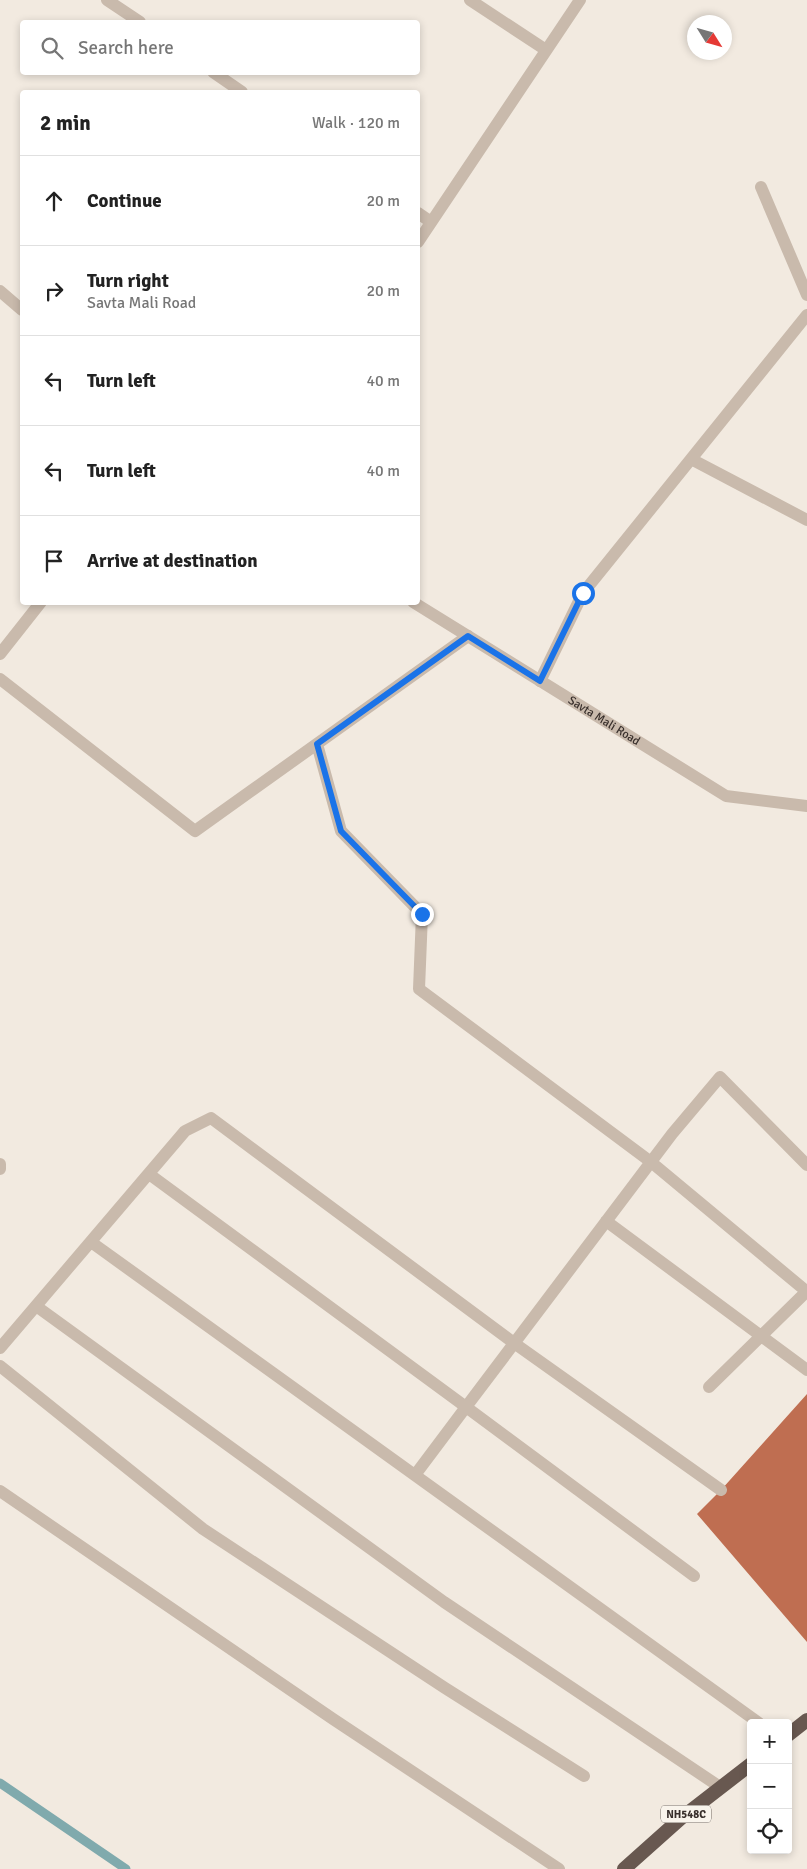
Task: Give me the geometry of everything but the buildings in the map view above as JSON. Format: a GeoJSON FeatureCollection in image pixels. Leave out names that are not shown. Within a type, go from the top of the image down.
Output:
{"type":"FeatureCollection","features":[{"type":"Feature","properties":{"kind":"highway"},"geometry":{"type":"LineString","coordinates":[[792,1732],[807,1720]]}},
{"type":"Feature","properties":{"kind":"highway","name":"NH548C"},"geometry":{"type":"LineString","coordinates":[[624,1869],[680,1819],[747,1767]]}},
{"type":"Feature","properties":{"kind":"street"},"geometry":{"type":"LineString","coordinates":[[108,0],[137,20]]}},
{"type":"Feature","properties":{"kind":"street"},"geometry":{"type":"LineString","coordinates":[[470,0],[546,50]]}},
{"type":"Feature","properties":{"kind":"street"},"geometry":{"type":"LineString","coordinates":[[420,239],[580,0]]}},
{"type":"Feature","properties":{"kind":"street"},"geometry":{"type":"LineString","coordinates":[[217,75],[239,90]]}},
{"type":"Feature","properties":{"kind":"street"},"geometry":{"type":"LineString","coordinates":[[761,187],[807,295]]}},
{"type":"Feature","properties":{"kind":"street"},"geometry":{"type":"LineString","coordinates":[[420,214],[431,222]]}},
{"type":"Feature","properties":{"kind":"street"},"geometry":{"type":"LineString","coordinates":[[0,291],[20,308]]}},
{"type":"Feature","properties":{"kind":"street"},"geometry":{"type":"LineString","coordinates":[[540,681],[583,593],[807,315]]}},
{"type":"Feature","properties":{"kind":"street"},"geometry":{"type":"LineString","coordinates":[[692,459],[807,520]]}},
{"type":"Feature","properties":{"kind":"street"},"geometry":{"type":"LineString","coordinates":[[0,654],[39,605]]}},
{"type":"Feature","properties":{"kind":"street","name":"Savta Mali Road"},"geometry":{"type":"LineString","coordinates":[[418,605],[726,796],[807,806]]}},
{"type":"Feature","properties":{"kind":"street"},"geometry":{"type":"LineString","coordinates":[[0,680],[195,831],[468,636]]}},
{"type":"Feature","properties":{"kind":"street"},"geometry":{"type":"LineString","coordinates":[[317,744],[341,831],[422,914],[419,989],[651,1162],[807,1291],[709,1387]]}},
{"type":"Feature","properties":{"kind":"street"},"geometry":{"type":"LineString","coordinates":[[415,1475],[672,1134],[720,1077],[807,1165]]}},
{"type":"Feature","properties":{"kind":"street"},"geometry":{"type":"LineString","coordinates":[[0,1348],[186,1131],[211,1118],[514,1343],[721,1490]]}},
{"type":"Feature","properties":{"kind":"street"},"geometry":{"type":"LineString","coordinates":[[0,1164],[0,1169]]}},
{"type":"Feature","properties":{"kind":"street"},"geometry":{"type":"LineString","coordinates":[[149,1174],[694,1576]]}},
{"type":"Feature","properties":{"kind":"street"},"geometry":{"type":"LineString","coordinates":[[606,1221],[807,1370]]}},
{"type":"Feature","properties":{"kind":"street"},"geometry":{"type":"LineString","coordinates":[[91,1242],[753,1719]]}},
{"type":"Feature","properties":{"kind":"street"},"geometry":{"type":"LineString","coordinates":[[36,1306],[444,1602],[720,1787]]}},
{"type":"Feature","properties":{"kind":"street"},"geometry":{"type":"LineString","coordinates":[[0,1366],[203,1528],[428,1677],[584,1776]]}},
{"type":"Feature","properties":{"kind":"street"},"geometry":{"type":"LineString","coordinates":[[0,1491],[333,1719],[559,1869]]}},
{"type":"Feature","properties":{"kind":"waterway"},"geometry":{"type":"LineString","coordinates":[[0,1783],[126,1869]]}},
{"type":"Feature","properties":{"kind":"route"},"geometry":{"type":"LineString","coordinates":[[422,914],[341,831],[317,744],[468,636],[540,681],[583,593]]}}]}
